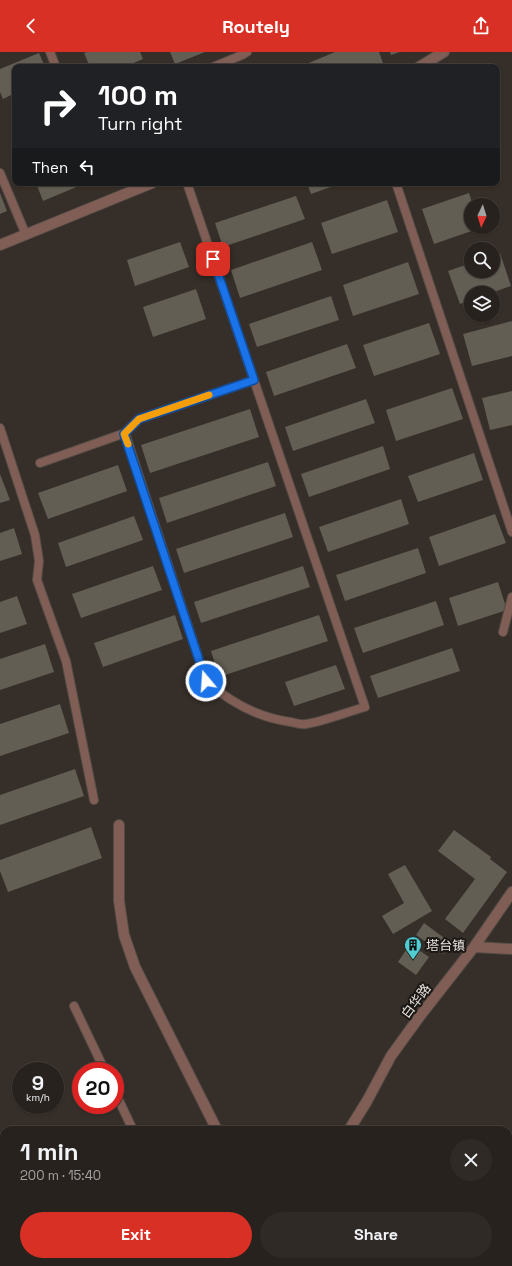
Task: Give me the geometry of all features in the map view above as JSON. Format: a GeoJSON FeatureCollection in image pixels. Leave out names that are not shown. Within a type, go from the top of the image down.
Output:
{"type":"FeatureCollection","features":[{"type":"Feature","properties":{"kind":"street"},"geometry":{"type":"LineString","coordinates":[[424,64],[444,52]]}},
{"type":"Feature","properties":{"kind":"street"},"geometry":{"type":"LineString","coordinates":[[0,245],[145,186]]}},
{"type":"Feature","properties":{"kind":"street"},"geometry":{"type":"LineString","coordinates":[[119,825],[119,901],[124,935],[135,967],[215,1126]]}},
{"type":"Feature","properties":{"kind":"street","name":"白华路"},"geometry":{"type":"LineString","coordinates":[[351,1126],[392,1056],[420,1016],[474,947],[512,892]]}},
{"type":"Feature","properties":{"kind":"street"},"geometry":{"type":"LineString","coordinates":[[474,947],[512,949]]}},
{"type":"Feature","properties":{"kind":"lane"},"geometry":{"type":"LineString","coordinates":[[50,52],[55,64]]}},
{"type":"Feature","properties":{"kind":"lane"},"geometry":{"type":"LineString","coordinates":[[220,64],[247,52]]}},
{"type":"Feature","properties":{"kind":"lane"},"geometry":{"type":"LineString","coordinates":[[0,173],[26,235]]}},
{"type":"Feature","properties":{"kind":"lane"},"geometry":{"type":"LineString","coordinates":[[124,434],[206,681],[231,700],[248,709],[266,717],[285,722],[305,724],[365,707],[188,186]]}},
{"type":"Feature","properties":{"kind":"lane"},"geometry":{"type":"LineString","coordinates":[[397,186],[512,532]]}},
{"type":"Feature","properties":{"kind":"lane"},"geometry":{"type":"LineString","coordinates":[[40,463],[124,434],[139,419],[254,380]]}},
{"type":"Feature","properties":{"kind":"lane"},"geometry":{"type":"LineString","coordinates":[[0,428],[35,535],[38,561],[37,580],[66,661],[94,800]]}},
{"type":"Feature","properties":{"kind":"lane"},"geometry":{"type":"LineString","coordinates":[[503,632],[512,597]]}},
{"type":"Feature","properties":{"kind":"lane"},"geometry":{"type":"LineString","coordinates":[[74,1006],[101,1062]]}},
{"type":"Feature","properties":{"kind":"lane"},"geometry":{"type":"LineString","coordinates":[[124,1111],[131,1126]]}},
{"type":"Feature","properties":{"kind":"building"},"geometry":{"type":"Polygon","coordinates":[[[140,52],[143,59],[131,64],[89,64],[84,53],[140,52]]]}},
{"type":"Feature","properties":{"kind":"building"},"geometry":{"type":"Polygon","coordinates":[[[170,52],[205,52],[175,64],[170,52]]]}},
{"type":"Feature","properties":{"kind":"building"},"geometry":{"type":"Polygon","coordinates":[[[335,52],[379,52],[383,63],[381,64],[306,64],[335,52]]]}},
{"type":"Feature","properties":{"kind":"building"},"geometry":{"type":"Polygon","coordinates":[[[390,52],[400,52],[391,55],[390,52]]]}},
{"type":"Feature","properties":{"kind":"building"},"geometry":{"type":"Polygon","coordinates":[[[39,53],[44,64],[12,64],[39,53]]]}},
{"type":"Feature","properties":{"kind":"building"},"geometry":{"type":"Polygon","coordinates":[[[12,64],[12,94],[3,99],[0,92],[0,69],[12,64]]]}},
{"type":"Feature","properties":{"kind":"building"},"geometry":{"type":"Polygon","coordinates":[[[37,186],[79,186],[43,201],[37,186]]]}},
{"type":"Feature","properties":{"kind":"building"},"geometry":{"type":"Polygon","coordinates":[[[308,186],[334,186],[311,194],[308,186]]]}},
{"type":"Feature","properties":{"kind":"building"},"geometry":{"type":"Polygon","coordinates":[[[0,193],[7,211],[0,214],[0,193]]]}},
{"type":"Feature","properties":{"kind":"building"},"geometry":{"type":"Polygon","coordinates":[[[469,193],[471,198],[464,198],[464,234],[434,244],[422,209],[469,193]]]}},
{"type":"Feature","properties":{"kind":"building"},"geometry":{"type":"Polygon","coordinates":[[[296,196],[305,219],[223,247],[215,223],[296,196]]]}},
{"type":"Feature","properties":{"kind":"building"},"geometry":{"type":"Polygon","coordinates":[[[387,200],[398,232],[332,254],[321,223],[387,200]]]}},
{"type":"Feature","properties":{"kind":"building"},"geometry":{"type":"Polygon","coordinates":[[[180,242],[189,267],[135,286],[127,260],[180,242]]]}},
{"type":"Feature","properties":{"kind":"building"},"geometry":{"type":"Polygon","coordinates":[[[312,242],[322,270],[240,298],[231,270],[312,242]]]}},
{"type":"Feature","properties":{"kind":"building"},"geometry":{"type":"Polygon","coordinates":[[[500,253],[511,286],[500,290],[500,286],[464,286],[464,303],[460,304],[448,271],[464,265],[464,278],[500,278],[500,253]]]}},
{"type":"Feature","properties":{"kind":"building"},"geometry":{"type":"Polygon","coordinates":[[[408,262],[419,294],[353,316],[343,285],[408,262]]]}},
{"type":"Feature","properties":{"kind":"building"},"geometry":{"type":"Polygon","coordinates":[[[196,289],[206,319],[153,337],[143,307],[196,289]]]}},
{"type":"Feature","properties":{"kind":"building"},"geometry":{"type":"Polygon","coordinates":[[[331,296],[339,320],[257,347],[249,324],[331,296]]]}},
{"type":"Feature","properties":{"kind":"building"},"geometry":{"type":"Polygon","coordinates":[[[512,321],[512,356],[472,366],[463,334],[512,321]]]}},
{"type":"Feature","properties":{"kind":"building"},"geometry":{"type":"Polygon","coordinates":[[[429,323],[440,354],[374,376],[363,345],[429,323]]]}},
{"type":"Feature","properties":{"kind":"building"},"geometry":{"type":"Polygon","coordinates":[[[347,344],[356,368],[274,396],[266,372],[347,344]]]}},
{"type":"Feature","properties":{"kind":"building"},"geometry":{"type":"Polygon","coordinates":[[[452,388],[463,419],[396,441],[386,410],[452,388]]]}},
{"type":"Feature","properties":{"kind":"building"},"geometry":{"type":"Polygon","coordinates":[[[512,391],[512,425],[490,430],[482,398],[512,391]]]}},
{"type":"Feature","properties":{"kind":"building"},"geometry":{"type":"Polygon","coordinates":[[[366,399],[375,423],[293,451],[285,427],[366,399]]]}},
{"type":"Feature","properties":{"kind":"building"},"geometry":{"type":"Polygon","coordinates":[[[250,409],[259,437],[150,473],[141,445],[250,409]]]}},
{"type":"Feature","properties":{"kind":"building"},"geometry":{"type":"Polygon","coordinates":[[[383,446],[390,469],[309,497],[301,474],[383,446]]]}},
{"type":"Feature","properties":{"kind":"building"},"geometry":{"type":"Polygon","coordinates":[[[474,453],[483,480],[418,502],[408,476],[474,453]]]}},
{"type":"Feature","properties":{"kind":"building"},"geometry":{"type":"Polygon","coordinates":[[[268,462],[276,486],[167,523],[159,498],[268,462]]]}},
{"type":"Feature","properties":{"kind":"building"},"geometry":{"type":"Polygon","coordinates":[[[118,465],[127,491],[48,519],[38,493],[118,465]]]}},
{"type":"Feature","properties":{"kind":"building"},"geometry":{"type":"Polygon","coordinates":[[[0,474],[10,500],[0,503],[0,474]]]}},
{"type":"Feature","properties":{"kind":"building"},"geometry":{"type":"Polygon","coordinates":[[[401,499],[409,524],[328,552],[319,527],[401,499]]]}},
{"type":"Feature","properties":{"kind":"building"},"geometry":{"type":"Polygon","coordinates":[[[285,513],[293,537],[184,573],[176,549],[285,513]]]}},
{"type":"Feature","properties":{"kind":"building"},"geometry":{"type":"Polygon","coordinates":[[[495,514],[506,543],[439,566],[429,537],[495,514]]]}},
{"type":"Feature","properties":{"kind":"building"},"geometry":{"type":"Polygon","coordinates":[[[134,516],[143,540],[66,567],[58,543],[134,516]]]}},
{"type":"Feature","properties":{"kind":"building"},"geometry":{"type":"Polygon","coordinates":[[[14,528],[22,554],[0,561],[0,533],[14,528]]]}},
{"type":"Feature","properties":{"kind":"building"},"geometry":{"type":"Polygon","coordinates":[[[418,548],[426,573],[345,601],[336,575],[418,548]]]}},
{"type":"Feature","properties":{"kind":"building"},"geometry":{"type":"Polygon","coordinates":[[[153,566],[162,590],[81,618],[72,594],[153,566]]]}},
{"type":"Feature","properties":{"kind":"building"},"geometry":{"type":"Polygon","coordinates":[[[303,566],[310,587],[201,623],[194,602],[303,566]]]}},
{"type":"Feature","properties":{"kind":"building"},"geometry":{"type":"Polygon","coordinates":[[[498,582],[507,610],[458,626],[449,598],[498,582]]]}},
{"type":"Feature","properties":{"kind":"building"},"geometry":{"type":"Polygon","coordinates":[[[17,596],[27,624],[0,633],[0,602],[17,596]]]}},
{"type":"Feature","properties":{"kind":"building"},"geometry":{"type":"Polygon","coordinates":[[[436,601],[444,625],[363,653],[354,628],[436,601]]]}},
{"type":"Feature","properties":{"kind":"building"},"geometry":{"type":"Polygon","coordinates":[[[175,615],[183,639],[103,667],[94,643],[175,615]]]}},
{"type":"Feature","properties":{"kind":"building"},"geometry":{"type":"Polygon","coordinates":[[[319,615],[328,641],[219,677],[211,651],[319,615]]]}},
{"type":"Feature","properties":{"kind":"building"},"geometry":{"type":"Polygon","coordinates":[[[45,644],[54,672],[0,690],[0,659],[45,644]]]}},
{"type":"Feature","properties":{"kind":"building"},"geometry":{"type":"Polygon","coordinates":[[[452,648],[460,671],[378,698],[370,676],[452,648]]]}},
{"type":"Feature","properties":{"kind":"building"},"geometry":{"type":"Polygon","coordinates":[[[336,665],[345,689],[294,706],[285,682],[336,665]]]}},
{"type":"Feature","properties":{"kind":"building"},"geometry":{"type":"Polygon","coordinates":[[[60,704],[69,733],[0,756],[0,724],[60,704]]]}},
{"type":"Feature","properties":{"kind":"building"},"geometry":{"type":"Polygon","coordinates":[[[75,769],[84,796],[0,825],[0,795],[75,769]]]}},
{"type":"Feature","properties":{"kind":"building"},"geometry":{"type":"Polygon","coordinates":[[[91,827],[102,858],[8,892],[0,871],[0,860],[91,827]]]}},
{"type":"Feature","properties":{"kind":"building"},"geometry":{"type":"Polygon","coordinates":[[[454,830],[491,857],[490,859],[507,872],[463,933],[445,919],[475,879],[438,851],[454,830]]]}},
{"type":"Feature","properties":{"kind":"building"},"geometry":{"type":"Polygon","coordinates":[[[405,865],[432,911],[393,934],[382,916],[404,903],[388,874],[405,865]]]}},
{"type":"Feature","properties":{"kind":"building"},"geometry":{"type":"Polygon","coordinates":[[[424,923],[451,943],[443,954],[416,935],[424,923]]]}},
{"type":"Feature","properties":{"kind":"building","name":"塔台镇"},"geometry":{"type":"Polygon","coordinates":[[[410,944],[429,957],[416,975],[398,962],[410,944]]]}},
{"type":"Feature","properties":{"kind":"slow traffic"},"geometry":{"type":"LineString","coordinates":[[128,444],[124,434],[139,419],[209,395]]}},
{"type":"Feature","properties":{"kind":"place","name":"塔台镇"},"geometry":{"type":"Point","coordinates":[413,960]}},
{"type":"Feature","properties":{"kind":"route"},"geometry":{"type":"LineString","coordinates":[[206,681],[124,434],[139,419],[254,380],[213,259]]}}]}
